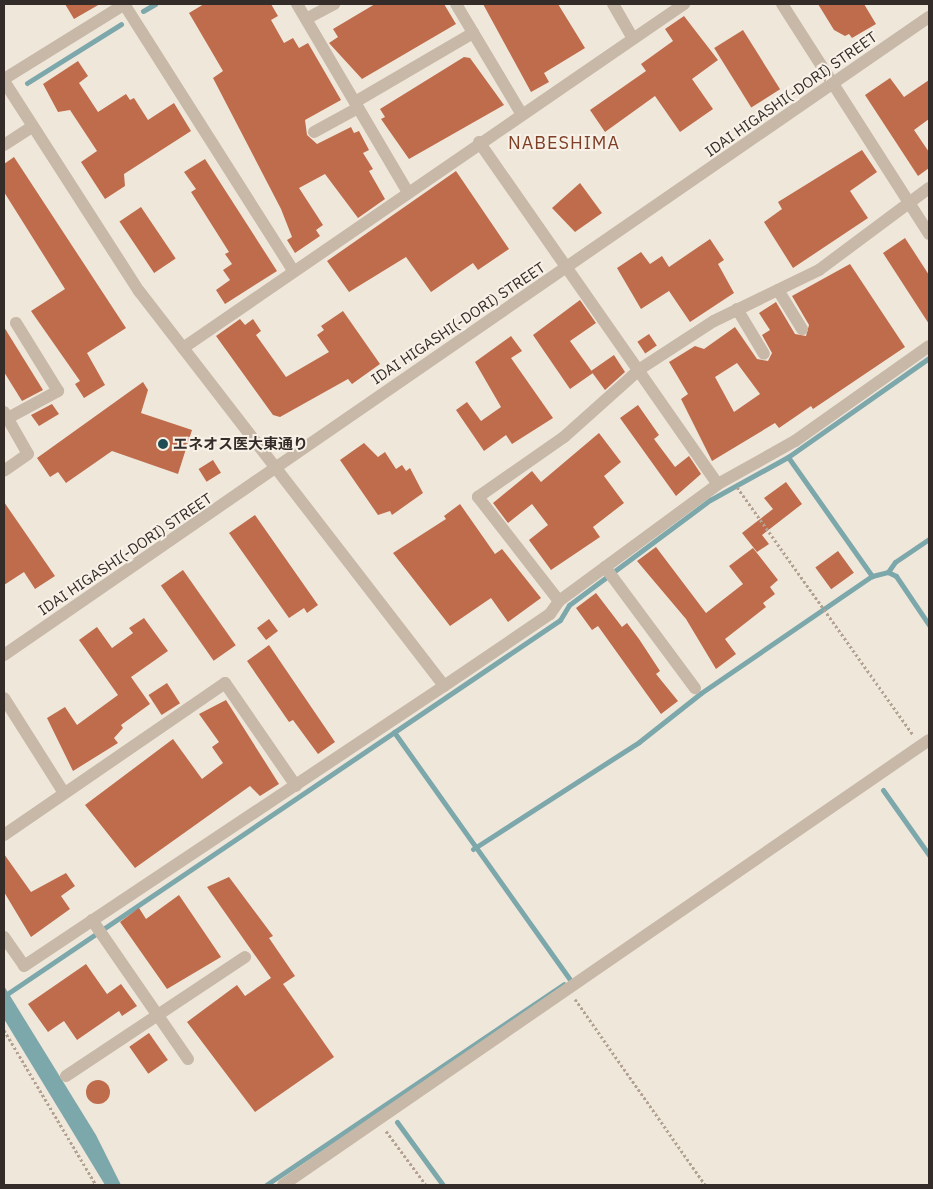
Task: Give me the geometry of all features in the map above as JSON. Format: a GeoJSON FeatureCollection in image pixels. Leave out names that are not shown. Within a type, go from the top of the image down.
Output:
{"type":"FeatureCollection","features":[{"type":"Feature","properties":{"kind":"street"},"geometry":{"type":"LineString","coordinates":[[294,270],[125,4],[4,80],[30,128],[182,348],[276,472],[444,686]]}},
{"type":"Feature","properties":{"kind":"street"},"geometry":{"type":"LineString","coordinates":[[297,4],[407,191]]}},
{"type":"Feature","properties":{"kind":"street"},"geometry":{"type":"LineString","coordinates":[[306,19],[334,4]]}},
{"type":"Feature","properties":{"kind":"street"},"geometry":{"type":"LineString","coordinates":[[456,4],[521,114]]}},
{"type":"Feature","properties":{"kind":"street"},"geometry":{"type":"LineString","coordinates":[[613,4],[633,38]]}},
{"type":"Feature","properties":{"kind":"street"},"geometry":{"type":"LineString","coordinates":[[182,348],[407,191],[684,4]]}},
{"type":"Feature","properties":{"kind":"street"},"geometry":{"type":"LineString","coordinates":[[782,4],[832,86],[929,234]]}},
{"type":"Feature","properties":{"kind":"street","name":"IDAI HIGASHI(-DORI) STREET"},"geometry":{"type":"LineString","coordinates":[[4,655],[276,472],[378,395],[567,269],[929,17]]}},
{"type":"Feature","properties":{"kind":"street"},"geometry":{"type":"LineString","coordinates":[[314,132],[473,33]]}},
{"type":"Feature","properties":{"kind":"street"},"geometry":{"type":"LineString","coordinates":[[4,145],[30,128]]}},
{"type":"Feature","properties":{"kind":"street"},"geometry":{"type":"LineString","coordinates":[[479,142],[567,269],[640,369],[718,484]]}},
{"type":"Feature","properties":{"kind":"street"},"geometry":{"type":"LineString","coordinates":[[559,601],[478,497],[564,437],[640,369],[737,309],[819,270],[929,188]]}},
{"type":"Feature","properties":{"kind":"street"},"geometry":{"type":"LineString","coordinates":[[778,290],[802,329]]}},
{"type":"Feature","properties":{"kind":"street"},"geometry":{"type":"LineString","coordinates":[[737,309],[764,354]]}},
{"type":"Feature","properties":{"kind":"street"},"geometry":{"type":"LineString","coordinates":[[4,472],[28,454],[6,415],[58,391],[16,323]]}},
{"type":"Feature","properties":{"kind":"street"},"geometry":{"type":"LineString","coordinates":[[4,936],[24,966],[93,922],[550,614],[559,601],[608,572],[718,484],[795,441],[929,346]]}},
{"type":"Feature","properties":{"kind":"street"},"geometry":{"type":"LineString","coordinates":[[608,572],[695,688]]}},
{"type":"Feature","properties":{"kind":"street"},"geometry":{"type":"LineString","coordinates":[[4,835],[225,683],[296,786]]}},
{"type":"Feature","properties":{"kind":"street"},"geometry":{"type":"LineString","coordinates":[[4,698],[64,793]]}},
{"type":"Feature","properties":{"kind":"street"},"geometry":{"type":"LineString","coordinates":[[283,1185],[569,990],[929,740]]}},
{"type":"Feature","properties":{"kind":"street"},"geometry":{"type":"LineString","coordinates":[[93,922],[188,1060]]}},
{"type":"Feature","properties":{"kind":"street"},"geometry":{"type":"LineString","coordinates":[[66,1076],[245,956]]}},
{"type":"Feature","properties":{"kind":"path"},"geometry":{"type":"LineString","coordinates":[[741,492],[822,606],[828,618],[913,735]]}},
{"type":"Feature","properties":{"kind":"path"},"geometry":{"type":"LineString","coordinates":[[569,990],[705,1185]]}},
{"type":"Feature","properties":{"kind":"path"},"geometry":{"type":"LineString","coordinates":[[4,1030],[96,1185]]}},
{"type":"Feature","properties":{"kind":"path"},"geometry":{"type":"LineString","coordinates":[[379,1120],[426,1185]]}},
{"type":"Feature","properties":{"kind":"water"},"geometry":{"type":"Polygon","coordinates":[[[4,986],[96,1135],[121,1185],[105,1185],[4,1019],[4,986]]]}},
{"type":"Feature","properties":{"kind":"building"},"geometry":{"type":"Polygon","coordinates":[[[65,4],[100,4],[74,19],[65,4]]]}},
{"type":"Feature","properties":{"kind":"building"},"geometry":{"type":"Polygon","coordinates":[[[204,4],[271,4],[278,16],[271,20],[284,43],[293,38],[299,48],[308,43],[341,100],[305,120],[307,135],[317,144],[351,127],[354,133],[359,131],[369,150],[363,153],[373,169],[369,171],[385,199],[358,218],[325,174],[299,188],[323,225],[316,230],[320,236],[295,253],[287,240],[292,237],[281,209],[213,78],[223,71],[189,13],[204,4]]]}},
{"type":"Feature","properties":{"kind":"building"},"geometry":{"type":"Polygon","coordinates":[[[375,4],[444,4],[456,24],[362,79],[329,43],[338,37],[333,29],[375,4]]]}},
{"type":"Feature","properties":{"kind":"building"},"geometry":{"type":"Polygon","coordinates":[[[483,4],[558,4],[585,48],[544,73],[549,82],[531,92],[483,4]]]}},
{"type":"Feature","properties":{"kind":"building"},"geometry":{"type":"Polygon","coordinates":[[[818,4],[864,4],[876,24],[852,38],[849,34],[845,36],[834,30],[818,4]]]}},
{"type":"Feature","properties":{"kind":"building"},"geometry":{"type":"Polygon","coordinates":[[[684,16],[718,60],[692,79],[713,109],[680,132],[655,96],[605,132],[590,110],[646,71],[641,64],[673,41],[665,29],[684,16]]]}},
{"type":"Feature","properties":{"kind":"building"},"geometry":{"type":"Polygon","coordinates":[[[743,30],[780,89],[751,107],[714,48],[743,30]]]}},
{"type":"Feature","properties":{"kind":"building"},"geometry":{"type":"Polygon","coordinates":[[[464,57],[470,58],[504,105],[409,159],[381,119],[385,117],[380,109],[464,57]]]}},
{"type":"Feature","properties":{"kind":"building"},"geometry":{"type":"Polygon","coordinates":[[[78,61],[88,76],[79,83],[98,112],[126,94],[130,100],[134,98],[148,120],[174,103],[191,131],[124,174],[125,186],[105,199],[81,162],[97,151],[70,110],[58,112],[43,84],[78,61]]]}},
{"type":"Feature","properties":{"kind":"building"},"geometry":{"type":"Polygon","coordinates":[[[890,78],[904,97],[929,80],[929,119],[914,130],[929,152],[929,168],[918,176],[865,95],[890,78]]]}},
{"type":"Feature","properties":{"kind":"building"},"geometry":{"type":"Polygon","coordinates":[[[862,150],[877,172],[850,191],[868,218],[793,268],[764,222],[782,209],[778,202],[862,150]]]}},
{"type":"Feature","properties":{"kind":"building"},"geometry":{"type":"Polygon","coordinates":[[[14,157],[126,328],[87,353],[105,385],[84,398],[75,384],[80,381],[31,311],[65,289],[4,192],[4,164],[14,157]]]}},
{"type":"Feature","properties":{"kind":"building"},"geometry":{"type":"Polygon","coordinates":[[[205,159],[277,271],[225,304],[216,290],[230,280],[223,270],[232,264],[225,254],[229,252],[191,192],[196,189],[184,172],[205,159]]]}},
{"type":"Feature","properties":{"kind":"building"},"geometry":{"type":"Polygon","coordinates":[[[456,171],[509,249],[478,270],[473,263],[431,292],[406,257],[349,292],[327,261],[456,171]]]}},
{"type":"Feature","properties":{"kind":"building"},"geometry":{"type":"Polygon","coordinates":[[[580,183],[602,213],[575,232],[552,208],[580,183]]]}},
{"type":"Feature","properties":{"kind":"building"},"geometry":{"type":"Polygon","coordinates":[[[141,207],[176,258],[154,273],[119,222],[141,207]]]}},
{"type":"Feature","properties":{"kind":"building"},"geometry":{"type":"Polygon","coordinates":[[[905,238],[929,275],[929,324],[883,253],[905,238]]]}},
{"type":"Feature","properties":{"kind":"building"},"geometry":{"type":"Polygon","coordinates":[[[710,239],[724,260],[718,264],[734,293],[690,322],[669,291],[641,309],[617,268],[641,252],[650,264],[662,256],[669,267],[710,239]]]}},
{"type":"Feature","properties":{"kind":"building"},"geometry":{"type":"Polygon","coordinates":[[[850,264],[905,347],[813,409],[811,406],[779,428],[775,423],[712,461],[681,399],[688,394],[669,362],[695,346],[704,349],[735,327],[757,359],[768,361],[772,353],[762,335],[770,330],[759,313],[776,302],[795,334],[806,336],[809,325],[792,296],[850,264]],[[737,363],[715,377],[734,412],[760,394],[737,363]]]}},
{"type":"Feature","properties":{"kind":"building"},"geometry":{"type":"Polygon","coordinates":[[[580,300],[596,323],[570,341],[593,373],[570,389],[533,335],[580,300]]]}},
{"type":"Feature","properties":{"kind":"building"},"geometry":{"type":"Polygon","coordinates":[[[343,311],[380,364],[352,384],[348,379],[280,417],[273,415],[216,336],[240,319],[245,325],[253,319],[261,331],[256,335],[286,377],[329,352],[317,335],[324,330],[321,326],[343,311]]]}},
{"type":"Feature","properties":{"kind":"building"},"geometry":{"type":"Polygon","coordinates":[[[4,327],[43,390],[22,401],[4,372],[4,327]]]}},
{"type":"Feature","properties":{"kind":"building"},"geometry":{"type":"Polygon","coordinates":[[[649,334],[657,346],[645,353],[637,342],[649,334]]]}},
{"type":"Feature","properties":{"kind":"building"},"geometry":{"type":"Polygon","coordinates":[[[511,336],[522,351],[511,358],[553,418],[512,444],[506,435],[484,451],[456,410],[467,402],[481,421],[501,407],[475,362],[511,336]]]}},
{"type":"Feature","properties":{"kind":"building"},"geometry":{"type":"Polygon","coordinates":[[[614,355],[625,372],[605,390],[591,371],[614,355]]]}},
{"type":"Feature","properties":{"kind":"building"},"geometry":{"type":"Polygon","coordinates":[[[143,382],[148,390],[141,413],[192,430],[178,474],[112,451],[66,483],[58,472],[50,477],[37,458],[143,382]]]}},
{"type":"Feature","properties":{"kind":"building"},"geometry":{"type":"Polygon","coordinates":[[[52,404],[59,414],[39,426],[31,415],[52,404]]]}},
{"type":"Feature","properties":{"kind":"building"},"geometry":{"type":"Polygon","coordinates":[[[638,405],[659,435],[654,439],[675,467],[689,456],[701,474],[676,496],[620,418],[638,405]]]}},
{"type":"Feature","properties":{"kind":"building"},"geometry":{"type":"Polygon","coordinates":[[[599,433],[621,462],[604,476],[624,503],[593,527],[600,537],[551,570],[529,540],[548,525],[532,504],[508,523],[493,503],[532,471],[541,482],[599,433]]]}},
{"type":"Feature","properties":{"kind":"building"},"geometry":{"type":"Polygon","coordinates":[[[364,443],[378,457],[385,452],[396,469],[402,465],[406,471],[410,468],[423,493],[392,515],[390,511],[378,515],[340,460],[364,443]]]}},
{"type":"Feature","properties":{"kind":"building"},"geometry":{"type":"Polygon","coordinates":[[[213,460],[221,473],[207,482],[199,469],[213,460]]]}},
{"type":"Feature","properties":{"kind":"building"},"geometry":{"type":"Polygon","coordinates":[[[786,482],[802,504],[762,535],[769,544],[757,552],[742,533],[773,509],[764,498],[786,482]]]}},
{"type":"Feature","properties":{"kind":"building"},"geometry":{"type":"Polygon","coordinates":[[[4,502],[55,576],[35,589],[24,572],[4,585],[4,502]]]}},
{"type":"Feature","properties":{"kind":"building"},"geometry":{"type":"Polygon","coordinates":[[[460,504],[495,554],[502,549],[541,598],[508,622],[491,598],[450,626],[393,553],[446,519],[444,516],[460,504]]]}},
{"type":"Feature","properties":{"kind":"building"},"geometry":{"type":"Polygon","coordinates":[[[255,515],[318,605],[307,613],[304,608],[289,618],[229,533],[255,515]]]}},
{"type":"Feature","properties":{"kind":"building"},"geometry":{"type":"Polygon","coordinates":[[[656,547],[706,613],[743,584],[729,566],[753,548],[778,580],[770,587],[775,594],[763,603],[766,607],[725,639],[736,654],[716,669],[686,619],[637,561],[656,547]]]}},
{"type":"Feature","properties":{"kind":"building"},"geometry":{"type":"Polygon","coordinates":[[[838,551],[854,573],[831,589],[815,567],[838,551]]]}},
{"type":"Feature","properties":{"kind":"building"},"geometry":{"type":"Polygon","coordinates":[[[183,570],[236,645],[214,661],[161,585],[183,570]]]}},
{"type":"Feature","properties":{"kind":"building"},"geometry":{"type":"Polygon","coordinates":[[[596,593],[622,627],[627,623],[660,671],[656,674],[678,701],[661,714],[598,626],[592,630],[576,608],[596,593]]]}},
{"type":"Feature","properties":{"kind":"building"},"geometry":{"type":"Polygon","coordinates":[[[144,618],[168,651],[131,677],[150,704],[121,725],[123,728],[114,738],[118,743],[73,771],[47,718],[65,707],[77,725],[118,695],[79,640],[97,627],[112,648],[133,633],[129,628],[144,618]]]}},
{"type":"Feature","properties":{"kind":"building"},"geometry":{"type":"Polygon","coordinates":[[[269,619],[278,631],[266,640],[257,628],[269,619]]]}},
{"type":"Feature","properties":{"kind":"building"},"geometry":{"type":"Polygon","coordinates":[[[269,645],[335,742],[318,754],[293,720],[289,722],[247,661],[269,645]]]}},
{"type":"Feature","properties":{"kind":"building"},"geometry":{"type":"Polygon","coordinates":[[[167,683],[180,703],[162,715],[149,695],[167,683]]]}},
{"type":"Feature","properties":{"kind":"building"},"geometry":{"type":"Polygon","coordinates":[[[226,700],[279,784],[260,796],[250,786],[135,868],[85,805],[173,739],[202,779],[223,763],[212,747],[219,742],[199,714],[226,700]]]}},
{"type":"Feature","properties":{"kind":"building"},"geometry":{"type":"Polygon","coordinates":[[[4,854],[31,892],[66,873],[75,886],[61,896],[70,909],[31,937],[4,892],[4,854]]]}},
{"type":"Feature","properties":{"kind":"building"},"geometry":{"type":"Polygon","coordinates":[[[229,877],[273,936],[269,938],[295,976],[283,984],[334,1057],[255,1112],[187,1022],[237,985],[245,996],[271,978],[207,887],[229,877]]]}},
{"type":"Feature","properties":{"kind":"building"},"geometry":{"type":"Polygon","coordinates":[[[179,895],[221,957],[167,989],[120,922],[139,908],[146,919],[179,895]]]}},
{"type":"Feature","properties":{"kind":"building"},"geometry":{"type":"Polygon","coordinates":[[[86,964],[107,994],[121,984],[137,1006],[122,1016],[119,1011],[77,1040],[64,1021],[48,1032],[28,1004],[86,964]]]}},
{"type":"Feature","properties":{"kind":"building"},"geometry":{"type":"Polygon","coordinates":[[[149,1033],[168,1060],[148,1074],[129,1047],[149,1033]]]}},
{"type":"Feature","properties":{"kind":"building"},"geometry":{"type":"Polygon","coordinates":[[[98,1080],[107,1083],[110,1092],[107,1101],[98,1104],[89,1101],[86,1092],[89,1083],[98,1080]]]}},
{"type":"Feature","properties":{"kind":"waterway"},"geometry":{"type":"LineString","coordinates":[[143,11],[155,4]]}},
{"type":"Feature","properties":{"kind":"waterway"},"geometry":{"type":"LineString","coordinates":[[27,83],[121,24]]}},
{"type":"Feature","properties":{"kind":"waterway"},"geometry":{"type":"LineString","coordinates":[[4,996],[560,620],[569,605],[710,500],[788,457],[929,358]]}},
{"type":"Feature","properties":{"kind":"waterway"},"geometry":{"type":"LineString","coordinates":[[788,457],[872,576],[888,572],[896,576],[929,625]]}},
{"type":"Feature","properties":{"kind":"waterway"},"geometry":{"type":"LineString","coordinates":[[888,572],[895,562],[929,539]]}},
{"type":"Feature","properties":{"kind":"waterway"},"geometry":{"type":"LineString","coordinates":[[473,849],[639,742],[701,693],[872,576]]}},
{"type":"Feature","properties":{"kind":"waterway"},"geometry":{"type":"LineString","coordinates":[[394,732],[570,980]]}},
{"type":"Feature","properties":{"kind":"waterway"},"geometry":{"type":"LineString","coordinates":[[883,790],[929,855]]}},
{"type":"Feature","properties":{"kind":"waterway"},"geometry":{"type":"LineString","coordinates":[[266,1185],[564,984]]}},
{"type":"Feature","properties":{"kind":"waterway"},"geometry":{"type":"LineString","coordinates":[[397,1122],[443,1185]]}},
{"type":"Feature","properties":{"kind":"place","name":"エネオス医大東通り"},"geometry":{"type":"Point","coordinates":[163,444]}},
{"type":"Feature","properties":{"kind":"district","name":"NABESHIMA"},"geometry":{"type":"Point","coordinates":[564,143]}}]}
